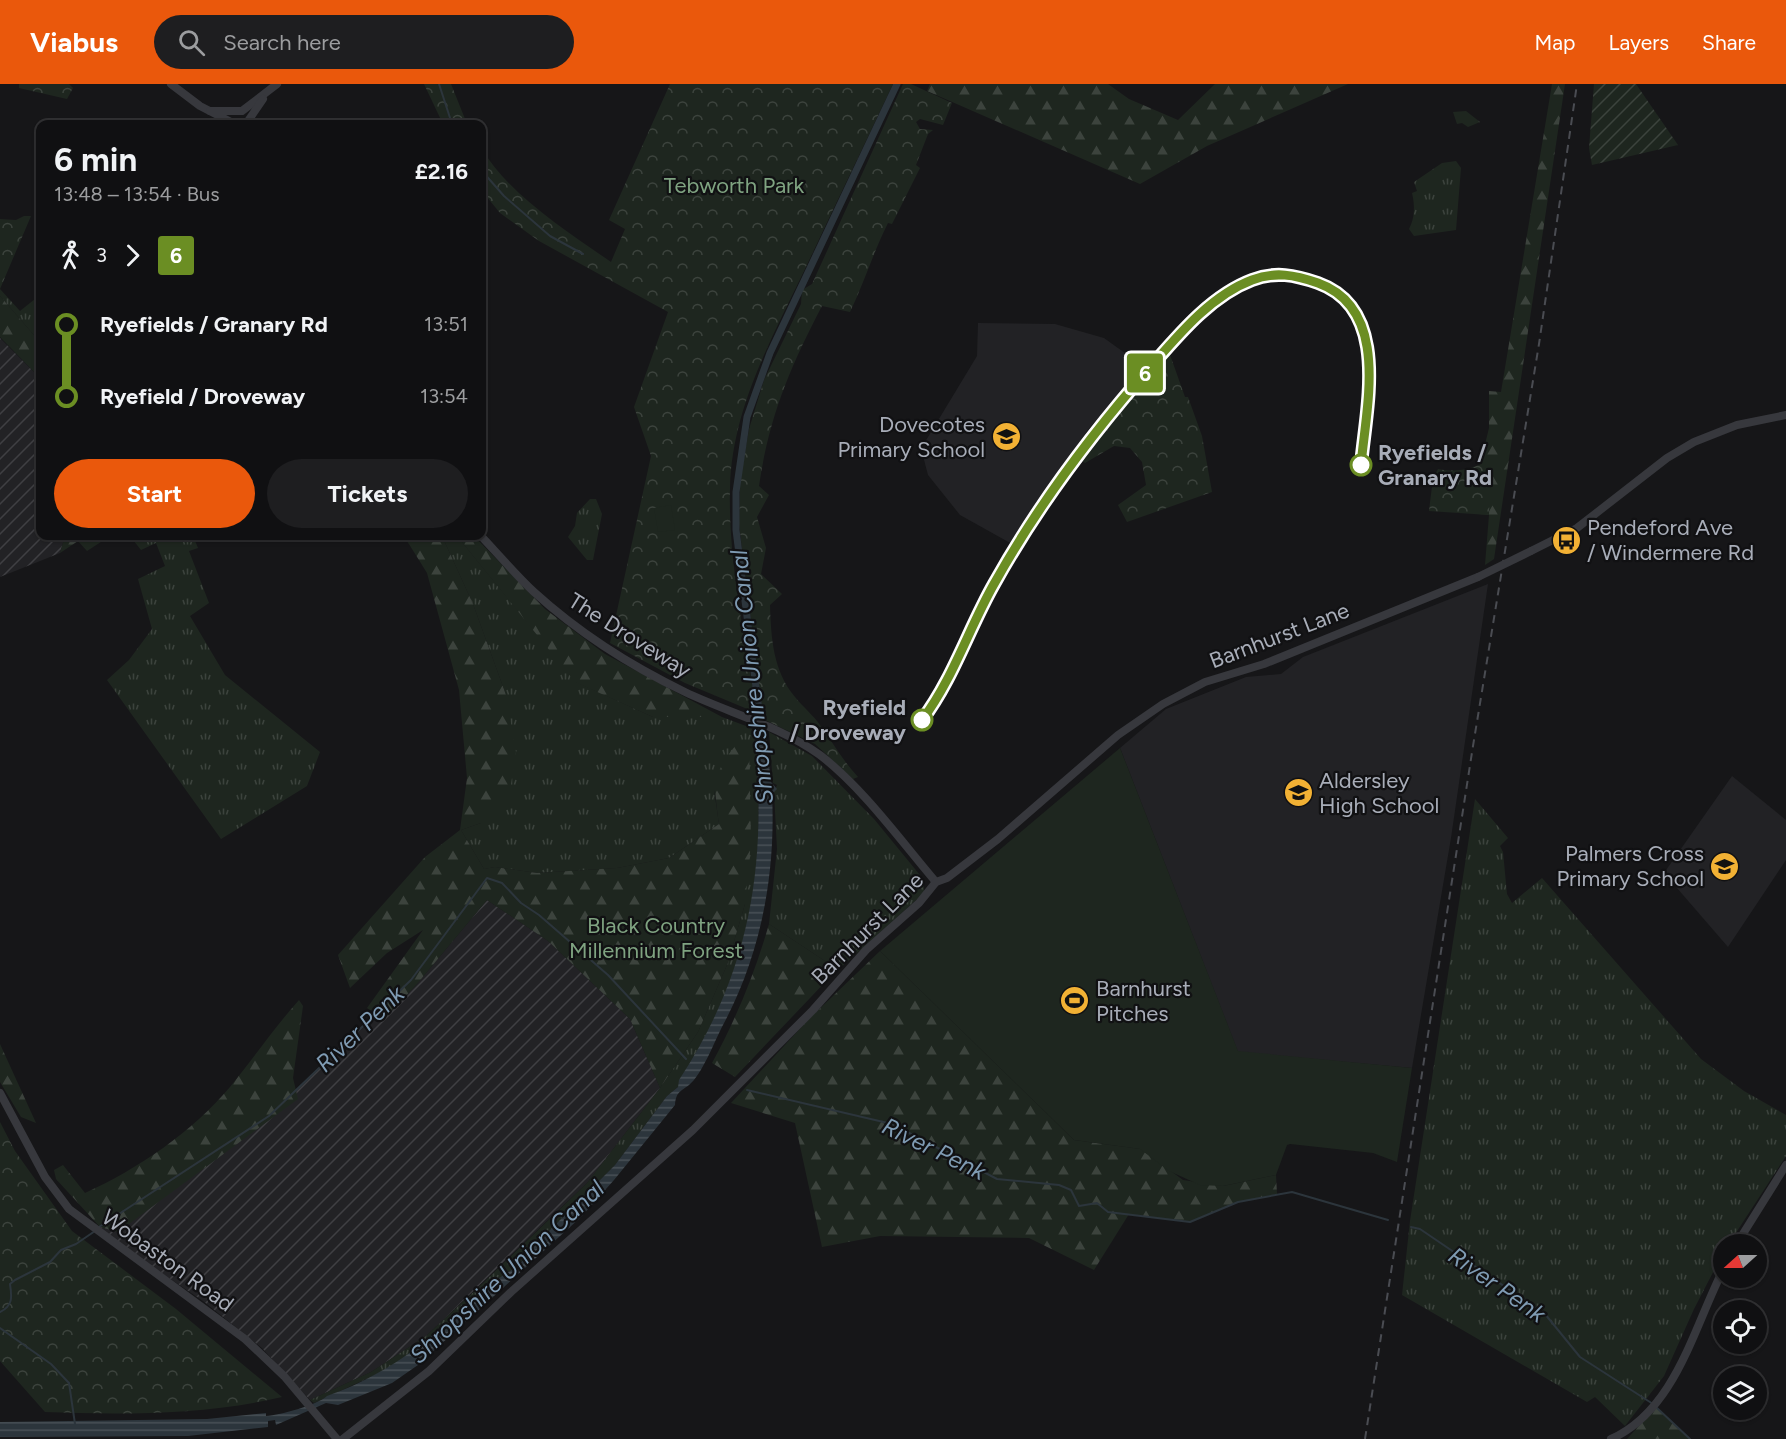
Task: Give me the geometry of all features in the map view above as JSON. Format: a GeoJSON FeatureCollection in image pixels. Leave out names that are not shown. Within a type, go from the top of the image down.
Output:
{"type":"FeatureCollection","features":[{"type":"Feature","properties":{"kind":"street"},"geometry":{"type":"LineString","coordinates":[[171,84],[226,120]]}},
{"type":"Feature","properties":{"kind":"street"},"geometry":{"type":"LineString","coordinates":[[248,120],[277,84]]}},
{"type":"Feature","properties":{"kind":"street"},"geometry":{"type":"LineString","coordinates":[[234,120],[238,112],[267,94]]}},
{"type":"Feature","properties":{"kind":"street"},"geometry":{"type":"LineString","coordinates":[[210,111],[238,112],[245,120]]}},
{"type":"Feature","properties":{"kind":"street","name":"Barnhurst Lane"},"geometry":{"type":"LineString","coordinates":[[343,1439],[429,1371],[511,1292],[693,1130],[813,1010],[866,951],[919,903],[936,882],[947,878],[998,839],[1118,735],[1173,698],[1205,682],[1273,660],[1478,577],[1531,551],[1576,528],[1667,458],[1694,442],[1728,428],[1786,415]]}},
{"type":"Feature","properties":{"kind":"street","name":"The Droveway"},"geometry":{"type":"LineString","coordinates":[[485,540],[533,591],[567,620],[648,673],[801,743],[838,771],[897,835],[936,882]]}},
{"type":"Feature","properties":{"kind":"street","name":"Wobaston Road"},"geometry":{"type":"LineString","coordinates":[[0,1093],[45,1177],[69,1209],[229,1325],[259,1351],[337,1439]]}},
{"type":"Feature","properties":{"kind":"street"},"geometry":{"type":"LineString","coordinates":[[1743,1234],[1786,1165]]}},
{"type":"Feature","properties":{"kind":"street"},"geometry":{"type":"LineString","coordinates":[[1611,1439],[1626,1433],[1652,1407],[1672,1381],[1715,1288]]}},
{"type":"Feature","properties":{"kind":"shaded area","name":"Dovecotes Primary School"},"geometry":{"type":"Polygon","coordinates":[[[978,323],[1055,324],[1104,338],[1143,366],[1087,431],[1012,544],[960,515],[928,475],[923,456],[925,442],[977,356],[978,323]]]}},
{"type":"Feature","properties":{"kind":"shaded area"},"geometry":{"type":"Polygon","coordinates":[[[0,338],[36,374],[36,540],[64,540],[60,553],[0,577],[0,338]]]}},
{"type":"Feature","properties":{"kind":"shaded area","name":"Aldersley High School"},"geometry":{"type":"Polygon","coordinates":[[[1488,584],[1451,838],[1412,1068],[1238,1052],[1120,748],[1166,709],[1246,677],[1281,674],[1303,657],[1488,584]]]}},
{"type":"Feature","properties":{"kind":"shaded area"},"geometry":{"type":"Polygon","coordinates":[[[762,735],[766,738],[771,782],[777,789],[772,794],[773,824],[768,884],[756,942],[747,970],[699,1074],[679,1093],[675,1105],[581,1217],[418,1365],[392,1383],[338,1405],[326,1403],[276,1425],[275,1420],[268,1421],[268,1427],[188,1436],[0,1437],[0,1422],[207,1419],[266,1413],[266,1416],[298,1409],[353,1386],[417,1348],[494,1282],[518,1265],[528,1252],[615,1165],[667,1096],[678,1087],[679,1080],[703,1040],[723,999],[748,917],[755,874],[758,786],[755,740],[762,735]]]}},
{"type":"Feature","properties":{"kind":"shaded area","name":"Palmers Cross Primary School"},"geometry":{"type":"Polygon","coordinates":[[[1732,776],[1786,820],[1786,860],[1728,947],[1664,873],[1732,776]]]}},
{"type":"Feature","properties":{"kind":"shaded area"},"geometry":{"type":"Polygon","coordinates":[[[487,900],[548,941],[630,1019],[660,1088],[587,1183],[426,1336],[371,1372],[310,1400],[262,1348],[203,1301],[113,1240],[100,1227],[269,1116],[376,1014],[384,1018],[417,984],[487,900]]]}},
{"type":"Feature","properties":{"kind":"green space"},"geometry":{"type":"Polygon","coordinates":[[[19,84],[69,84],[73,88],[67,99],[19,88],[19,84]]]}},
{"type":"Feature","properties":{"kind":"green space"},"geometry":{"type":"Polygon","coordinates":[[[424,84],[451,84],[465,120],[441,120],[424,84]]]}},
{"type":"Feature","properties":{"kind":"green space","name":"Tebworth Park"},"geometry":{"type":"Polygon","coordinates":[[[670,84],[893,84],[767,347],[738,429],[732,458],[730,515],[734,572],[757,713],[685,683],[610,643],[651,456],[634,407],[668,312],[539,241],[500,213],[486,196],[486,155],[507,182],[523,197],[611,262],[625,229],[609,220],[670,84]]]}},
{"type":"Feature","properties":{"kind":"green space"},"geometry":{"type":"Polygon","coordinates":[[[903,84],[911,84],[952,103],[943,125],[920,119],[916,122],[920,129],[933,130],[928,134],[916,165],[920,168],[892,224],[888,223],[850,312],[822,306],[782,393],[763,461],[759,486],[769,495],[757,517],[766,548],[761,574],[782,594],[770,605],[771,630],[778,665],[788,687],[798,701],[817,721],[858,777],[853,779],[815,744],[763,719],[739,524],[740,482],[749,429],[764,380],[801,304],[802,290],[812,284],[903,84]]]}},
{"type":"Feature","properties":{"kind":"green space"},"geometry":{"type":"Polygon","coordinates":[[[930,84],[1108,84],[1129,99],[1178,120],[1215,84],[1348,84],[1207,146],[1140,184],[927,91],[930,84]]]}},
{"type":"Feature","properties":{"kind":"green space"},"geometry":{"type":"Polygon","coordinates":[[[1552,84],[1565,84],[1494,559],[1485,565],[1489,515],[1478,514],[1480,465],[1489,428],[1489,391],[1501,392],[1552,84]]]}},
{"type":"Feature","properties":{"kind":"green space"},"geometry":{"type":"Polygon","coordinates":[[[1594,84],[1636,84],[1678,145],[1592,165],[1589,148],[1594,84]]]}},
{"type":"Feature","properties":{"kind":"green space"},"geometry":{"type":"Polygon","coordinates":[[[1466,111],[1480,122],[1468,127],[1462,123],[1457,124],[1453,112],[1466,111]]]}},
{"type":"Feature","properties":{"kind":"green space"},"geometry":{"type":"Polygon","coordinates":[[[1456,161],[1461,168],[1456,230],[1414,236],[1409,229],[1414,211],[1412,193],[1417,191],[1414,182],[1442,163],[1456,161]]]}},
{"type":"Feature","properties":{"kind":"green space"},"geometry":{"type":"Polygon","coordinates":[[[24,216],[31,216],[0,289],[0,219],[16,220],[24,216]]]}},
{"type":"Feature","properties":{"kind":"green space"},"geometry":{"type":"Polygon","coordinates":[[[0,289],[20,311],[36,298],[36,337],[0,296],[0,289]]]}},
{"type":"Feature","properties":{"kind":"green space"},"geometry":{"type":"Polygon","coordinates":[[[0,296],[36,337],[36,374],[0,337],[0,296]]]}},
{"type":"Feature","properties":{"kind":"green space"},"geometry":{"type":"Polygon","coordinates":[[[1169,352],[1202,436],[1212,492],[1127,522],[1118,505],[1146,485],[1142,462],[1130,448],[1114,446],[1085,463],[1079,459],[1169,352]]]}},
{"type":"Feature","properties":{"kind":"green space"},"geometry":{"type":"Polygon","coordinates":[[[1491,459],[1489,515],[1429,511],[1433,478],[1438,469],[1452,471],[1465,469],[1491,459]]]}},
{"type":"Feature","properties":{"kind":"green space"},"geometry":{"type":"Polygon","coordinates":[[[590,499],[596,499],[602,514],[593,560],[587,560],[568,537],[575,526],[577,513],[590,499]]]}},
{"type":"Feature","properties":{"kind":"green space"},"geometry":{"type":"Polygon","coordinates":[[[671,505],[675,530],[658,532],[654,508],[671,505]]]}},
{"type":"Feature","properties":{"kind":"green space"},"geometry":{"type":"Polygon","coordinates":[[[64,540],[104,540],[87,551],[78,541],[60,553],[64,540]]]}},
{"type":"Feature","properties":{"kind":"green space"},"geometry":{"type":"Polygon","coordinates":[[[133,540],[195,540],[198,548],[189,551],[209,603],[190,616],[225,675],[320,752],[307,786],[221,839],[107,680],[129,660],[152,629],[138,579],[165,566],[156,543],[141,550],[133,540]]]}},
{"type":"Feature","properties":{"kind":"green space","name":"Black Country Millennium Forest"},"geometry":{"type":"Polygon","coordinates":[[[406,540],[444,540],[473,604],[506,695],[516,752],[509,797],[481,823],[461,830],[484,869],[495,867],[537,873],[617,868],[669,858],[719,824],[716,800],[718,773],[736,745],[749,746],[751,842],[745,904],[727,965],[698,1032],[660,1088],[630,1019],[548,941],[487,900],[417,984],[384,1019],[367,1008],[423,930],[387,953],[350,988],[338,955],[425,857],[460,830],[467,778],[459,690],[427,573],[406,540]]]}},
{"type":"Feature","properties":{"kind":"green space"},"geometry":{"type":"Polygon","coordinates":[[[444,540],[460,540],[576,682],[653,717],[722,717],[754,729],[759,826],[754,890],[748,922],[740,954],[725,994],[708,1032],[678,1087],[667,1096],[615,1165],[528,1252],[525,1258],[428,1342],[390,1368],[314,1403],[310,1400],[371,1372],[426,1336],[587,1183],[660,1088],[698,1032],[727,965],[745,904],[714,790],[719,824],[669,858],[617,868],[537,873],[495,867],[484,869],[461,830],[481,823],[506,695],[473,604],[444,540]]]}},
{"type":"Feature","properties":{"kind":"green space"},"geometry":{"type":"Polygon","coordinates":[[[460,540],[478,540],[545,609],[605,654],[722,717],[653,717],[575,682],[460,540]]]}},
{"type":"Feature","properties":{"kind":"green space"},"geometry":{"type":"Polygon","coordinates":[[[769,732],[812,756],[874,819],[924,880],[924,893],[829,978],[828,963],[769,924],[777,849],[774,792],[777,785],[773,783],[769,732]]]}},
{"type":"Feature","properties":{"kind":"green space","name":"Barnhurst Pitches"},"geometry":{"type":"Polygon","coordinates":[[[1120,748],[1238,1051],[1412,1068],[1397,1162],[1373,1153],[1290,1144],[1287,1145],[1276,1175],[1223,1186],[1200,1185],[1169,1171],[1140,1149],[1074,1140],[880,951],[1120,748]]]}},
{"type":"Feature","properties":{"kind":"green space"},"geometry":{"type":"Polygon","coordinates":[[[1475,799],[1508,838],[1500,846],[1503,852],[1507,894],[1512,903],[1542,878],[1701,1059],[1744,1091],[1786,1115],[1786,1156],[1735,1234],[1713,1234],[1713,1272],[1664,1376],[1625,1426],[1595,1397],[1587,1402],[1402,1295],[1410,1221],[1475,799]]]}},
{"type":"Feature","properties":{"kind":"green space"},"geometry":{"type":"Polygon","coordinates":[[[769,924],[828,963],[829,978],[735,1077],[712,1063],[744,995],[769,924]]]}},
{"type":"Feature","properties":{"kind":"green space"},"geometry":{"type":"Polygon","coordinates":[[[880,951],[1074,1140],[1141,1149],[1183,1180],[1223,1186],[1276,1175],[1277,1194],[1238,1202],[1190,1222],[1129,1214],[1094,1270],[1029,1238],[880,1236],[822,1247],[795,1123],[731,1103],[810,1018],[880,951]]]}},
{"type":"Feature","properties":{"kind":"green space"},"geometry":{"type":"Polygon","coordinates":[[[299,1000],[303,1006],[293,1078],[298,1099],[118,1232],[100,1227],[56,1179],[54,1170],[63,1165],[85,1193],[125,1173],[163,1148],[199,1119],[230,1087],[299,1000]]]}},
{"type":"Feature","properties":{"kind":"green space"},"geometry":{"type":"Polygon","coordinates":[[[0,1044],[36,1123],[21,1117],[0,1082],[0,1044]]]}},
{"type":"Feature","properties":{"kind":"green space"},"geometry":{"type":"Polygon","coordinates":[[[0,1122],[15,1151],[72,1231],[176,1309],[282,1397],[224,1407],[164,1412],[45,1412],[0,1361],[0,1122]]]}},
{"type":"Feature","properties":{"kind":"green space"},"geometry":{"type":"Polygon","coordinates":[[[1656,1407],[1688,1438],[1690,1439],[1627,1439],[1656,1407]]]}},
{"type":"Feature","properties":{"kind":"waterway"},"geometry":{"type":"LineString","coordinates":[[439,84],[451,120]]}},
{"type":"Feature","properties":{"kind":"waterway","name":"Shropshire Union Canal"},"geometry":{"type":"LineString","coordinates":[[763,742],[736,530],[736,492],[747,417],[770,353],[897,84]]}},
{"type":"Feature","properties":{"kind":"waterway"},"geometry":{"type":"LineString","coordinates":[[486,176],[504,196],[550,236],[583,254]]}},
{"type":"Feature","properties":{"kind":"waterway","name":"River Penk"},"geometry":{"type":"LineString","coordinates":[[99,1227],[269,1116],[411,980],[487,878],[502,883],[521,903],[539,915],[608,975],[686,1059]]}},
{"type":"Feature","properties":{"kind":"waterway","name":"River Penk"},"geometry":{"type":"LineString","coordinates":[[747,1090],[892,1124],[997,1179],[1059,1185],[1071,1190],[1079,1206],[1097,1203],[1108,1212],[1190,1222],[1238,1202],[1292,1192],[1388,1220]]}},
{"type":"Feature","properties":{"kind":"waterway","name":"River Penk"},"geometry":{"type":"LineString","coordinates":[[1411,1227],[1420,1229],[1545,1314],[1580,1357],[1653,1404]]}},
{"type":"Feature","properties":{"kind":"waterway","name":"River Penk"},"geometry":{"type":"LineString","coordinates":[[0,1312],[11,1301],[10,1284],[50,1262],[61,1250],[76,1244],[95,1231]]}},
{"type":"Feature","properties":{"kind":"waterway"},"geometry":{"type":"LineString","coordinates":[[0,1328],[51,1364],[69,1383],[75,1424]]}},
{"type":"Feature","properties":{"kind":"waterway","name":"River Penk"},"geometry":{"type":"LineString","coordinates":[[1657,1408],[1690,1439]]}},
{"type":"Feature","properties":{"kind":"railway"},"geometry":{"type":"LineString","coordinates":[[1365,1439],[1473,746],[1539,344],[1577,84]]}},
{"type":"Feature","properties":{"kind":"bus line","name":"6"},"geometry":{"type":"LineString","coordinates":[[922,720],[945,682],[1012,551],[1078,452],[1142,376],[1193,321],[1220,299],[1251,280],[1283,273],[1302,277],[1327,286],[1343,298],[1356,315],[1368,344],[1371,363],[1361,465]]}},
{"type":"Feature","properties":{"kind":"place","name":"Dovecotes Primary School"},"geometry":{"type":"Point","coordinates":[1006,437]}},
{"type":"Feature","properties":{"kind":"place","name":"Ryefields / Granary Rd"},"geometry":{"type":"Point","coordinates":[1361,465]}},
{"type":"Feature","properties":{"kind":"place","name":"Pendeford Ave / Windermere Rd"},"geometry":{"type":"Point","coordinates":[1566,540]}},
{"type":"Feature","properties":{"kind":"place","name":"Ryefield / Droveway"},"geometry":{"type":"Point","coordinates":[922,720]}},
{"type":"Feature","properties":{"kind":"place","name":"Aldersley High School"},"geometry":{"type":"Point","coordinates":[1298,793]}},
{"type":"Feature","properties":{"kind":"place","name":"Palmers Cross Primary School"},"geometry":{"type":"Point","coordinates":[1725,866]}},
{"type":"Feature","properties":{"kind":"place","name":"Barnhurst Pitches"},"geometry":{"type":"Point","coordinates":[1075,1001]}}]}
